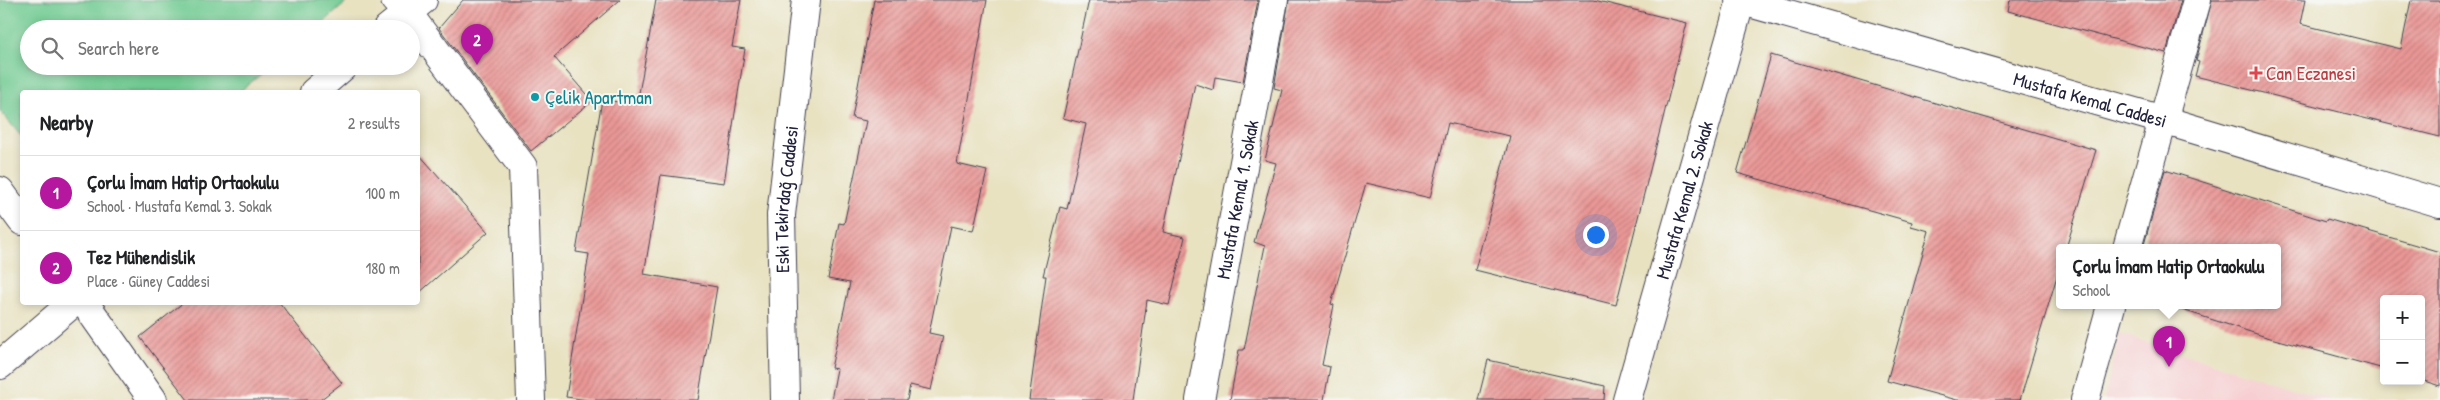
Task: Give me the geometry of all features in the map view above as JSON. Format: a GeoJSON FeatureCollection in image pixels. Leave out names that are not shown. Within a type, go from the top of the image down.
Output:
{"type":"FeatureCollection","features":[{"type":"Feature","properties":{"kind":"street","name":"Eski Tekirdağ Caddesi"},"geometry":{"type":"LineString","coordinates":[[786,400],[781,215],[806,0]]}},
{"type":"Feature","properties":{"kind":"street","name":"Mustafa Kemal 1. Sokak"},"geometry":{"type":"LineString","coordinates":[[1200,400],[1274,0]]}},
{"type":"Feature","properties":{"kind":"street","name":"Mustafa Kemal Caddesi"},"geometry":{"type":"LineString","coordinates":[[1740,0],[2163,120],[2440,204]]}},
{"type":"Feature","properties":{"kind":"street","name":"Mustafa Kemal 2. Sokak"},"geometry":{"type":"LineString","coordinates":[[1627,400],[1740,0]]}},
{"type":"Feature","properties":{"kind":"street"},"geometry":{"type":"LineString","coordinates":[[2128,244],[2197,0]]}},
{"type":"Feature","properties":{"kind":"street"},"geometry":{"type":"LineString","coordinates":[[403,10],[411,20]]}},
{"type":"Feature","properties":{"kind":"street"},"geometry":{"type":"LineString","coordinates":[[420,32],[523,167],[531,400]]}},
{"type":"Feature","properties":{"kind":"street"},"geometry":{"type":"LineString","coordinates":[[316,90],[334,75]]}},
{"type":"Feature","properties":{"kind":"street"},"geometry":{"type":"LineString","coordinates":[[0,191],[20,218]]}},
{"type":"Feature","properties":{"kind":"street"},"geometry":{"type":"LineString","coordinates":[[0,365],[70,305]]}},
{"type":"Feature","properties":{"kind":"street"},"geometry":{"type":"LineString","coordinates":[[86,305],[153,400]]}},
{"type":"Feature","properties":{"kind":"street"},"geometry":{"type":"LineString","coordinates":[[2085,400],[2110,309]]}},
{"type":"Feature","properties":{"kind":"shaded area"},"geometry":{"type":"Polygon","coordinates":[[[2120,334],[2332,400],[2104,400],[2120,334]]]}},
{"type":"Feature","properties":{"kind":"green space"},"geometry":{"type":"Polygon","coordinates":[[[0,0],[348,1],[326,20],[20,20],[20,75],[260,75],[241,90],[20,90],[20,135],[0,111],[0,0]]]}},
{"type":"Feature","properties":{"kind":"building"},"geometry":{"type":"Polygon","coordinates":[[[463,0],[620,0],[554,57],[592,101],[531,151],[439,28],[463,0]]]}},
{"type":"Feature","properties":{"kind":"building"},"geometry":{"type":"Polygon","coordinates":[[[656,0],[741,0],[732,47],[745,49],[724,183],[661,175],[644,274],[717,287],[698,400],[589,400],[566,397],[589,254],[576,252],[602,100],[637,104],[656,0]]]}},
{"type":"Feature","properties":{"kind":"building"},"geometry":{"type":"Polygon","coordinates":[[[874,0],[987,0],[957,164],[987,171],[973,231],[951,226],[929,333],[943,336],[931,390],[910,385],[907,400],[831,400],[837,369],[831,368],[850,283],[828,279],[839,223],[844,224],[866,121],[852,118],[874,0]]]}},
{"type":"Feature","properties":{"kind":"building"},"geometry":{"type":"Polygon","coordinates":[[[1089,0],[1258,0],[1243,82],[1215,77],[1213,90],[1195,84],[1163,232],[1185,237],[1169,305],[1147,300],[1133,400],[1029,400],[1046,276],[1043,276],[1060,207],[1067,209],[1086,124],[1063,118],[1089,0]]]}},
{"type":"Feature","properties":{"kind":"building"},"geometry":{"type":"Polygon","coordinates":[[[1289,0],[1594,0],[1687,23],[1616,305],[1475,270],[1510,136],[1448,123],[1430,198],[1366,183],[1331,304],[1334,305],[1322,365],[1330,367],[1324,400],[1230,400],[1239,350],[1244,350],[1265,246],[1254,242],[1276,163],[1265,160],[1282,90],[1274,88],[1289,0]]]}},
{"type":"Feature","properties":{"kind":"building"},"geometry":{"type":"Polygon","coordinates":[[[2010,0],[2181,0],[2166,53],[2008,11],[2010,0]]]}},
{"type":"Feature","properties":{"kind":"building"},"geometry":{"type":"Polygon","coordinates":[[[2212,0],[2305,0],[2300,24],[2401,49],[2411,0],[2440,0],[2440,137],[2195,76],[2199,62],[2196,61],[2212,0]]]}},
{"type":"Feature","properties":{"kind":"building"},"geometry":{"type":"Polygon","coordinates":[[[1771,55],[2096,150],[2067,244],[2056,244],[2056,279],[2020,400],[1957,400],[1887,381],[1929,231],[1911,226],[1912,222],[1737,173],[1771,55]]]}},
{"type":"Feature","properties":{"kind":"building"},"geometry":{"type":"Polygon","coordinates":[[[420,155],[488,232],[420,292],[420,155]]]}},
{"type":"Feature","properties":{"kind":"building"},"geometry":{"type":"Polygon","coordinates":[[[2165,170],[2326,221],[2327,219],[2440,252],[2440,386],[2425,381],[2425,295],[2380,295],[2380,368],[2263,336],[2179,309],[2281,309],[2281,244],[2144,244],[2165,170]]]}},
{"type":"Feature","properties":{"kind":"building"},"geometry":{"type":"Polygon","coordinates":[[[180,305],[281,305],[342,383],[320,400],[188,400],[140,337],[180,305]]]}},
{"type":"Feature","properties":{"kind":"building"},"geometry":{"type":"Polygon","coordinates":[[[1488,360],[1605,386],[1604,400],[1478,400],[1488,360]]]}},
{"type":"Feature","properties":{"kind":"place","name":"Tez Mühendislik"},"geometry":{"type":"Point","coordinates":[477,65]}},
{"type":"Feature","properties":{"kind":"place","name":"Can Eczanesi"},"geometry":{"type":"Point","coordinates":[2256,73]}},
{"type":"Feature","properties":{"kind":"place","name":"Çelik Apartman"},"geometry":{"type":"Point","coordinates":[535,97]}},
{"type":"Feature","properties":{"kind":"place","name":"Çorlu İmam Hatip Ortaokulu"},"geometry":{"type":"Point","coordinates":[2169,367]}}]}
